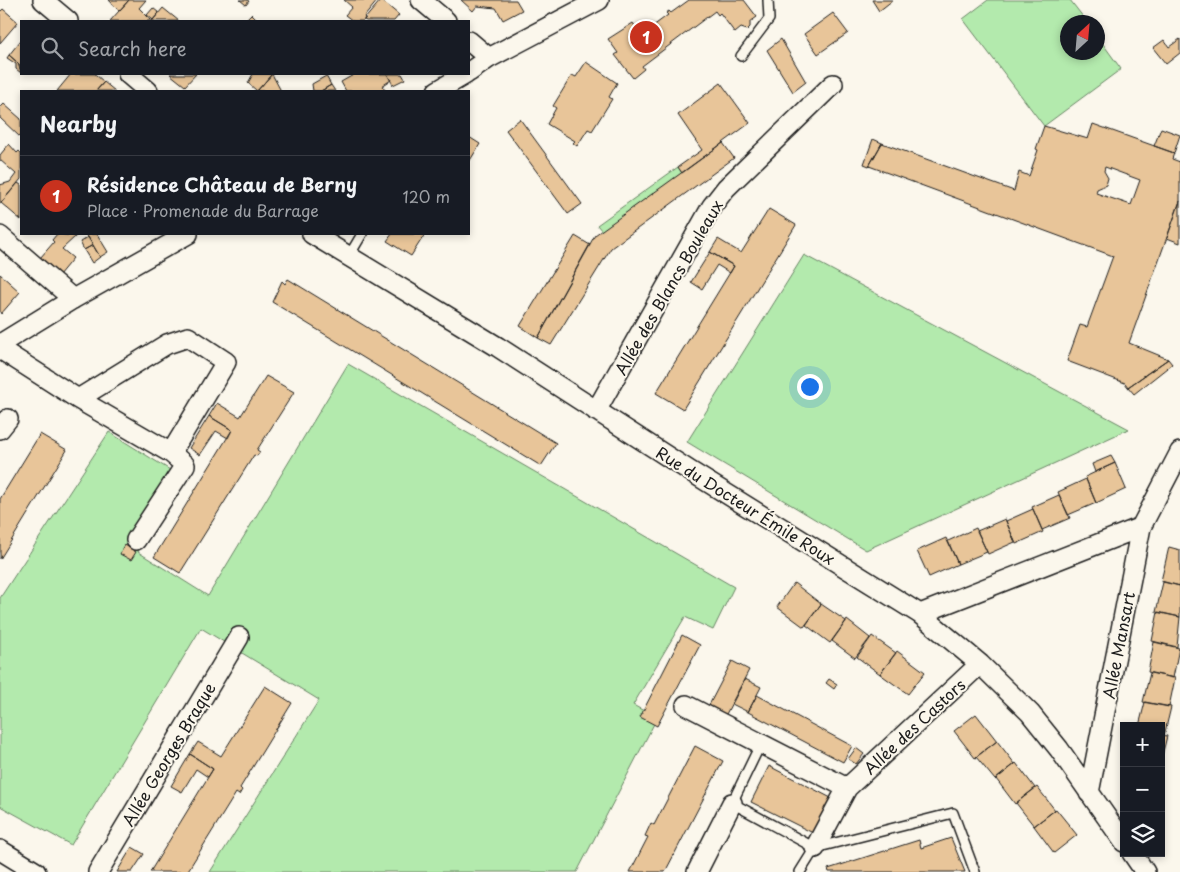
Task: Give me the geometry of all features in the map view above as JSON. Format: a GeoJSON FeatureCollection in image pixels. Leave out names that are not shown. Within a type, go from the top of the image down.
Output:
{"type":"FeatureCollection","features":[{"type":"Feature","properties":{"kind":"street"},"geometry":{"type":"LineString","coordinates":[[43,0],[67,20]]}},
{"type":"Feature","properties":{"kind":"street"},"geometry":{"type":"LineString","coordinates":[[421,0],[445,20]]}},
{"type":"Feature","properties":{"kind":"street"},"geometry":{"type":"LineString","coordinates":[[470,71],[489,58],[599,0]]}},
{"type":"Feature","properties":{"kind":"street"},"geometry":{"type":"LineString","coordinates":[[470,42],[489,58]]}},
{"type":"Feature","properties":{"kind":"street"},"geometry":{"type":"LineString","coordinates":[[129,75],[147,90]]}},
{"type":"Feature","properties":{"kind":"street"},"geometry":{"type":"LineString","coordinates":[[439,90],[464,75]]}},
{"type":"Feature","properties":{"kind":"street","name":"Allée des Blancs Bouleaux"},"geometry":{"type":"LineString","coordinates":[[596,411],[712,206],[726,188],[833,84]]}},
{"type":"Feature","properties":{"kind":"street"},"geometry":{"type":"LineString","coordinates":[[0,344],[73,299],[186,235]]}},
{"type":"Feature","properties":{"kind":"street","name":"Rue du Docteur Émile Roux"},"geometry":{"type":"LineString","coordinates":[[314,235],[498,347],[596,411],[920,614],[980,664],[1030,713],[1059,749],[1120,836]]}},
{"type":"Feature","properties":{"kind":"street"},"geometry":{"type":"LineString","coordinates":[[0,236],[73,299]]}},
{"type":"Feature","properties":{"kind":"street"},"geometry":{"type":"LineString","coordinates":[[78,399],[167,344],[188,337],[226,362],[171,453]]}},
{"type":"Feature","properties":{"kind":"street"},"geometry":{"type":"LineString","coordinates":[[0,349],[78,399],[171,453],[185,465],[136,540]]}},
{"type":"Feature","properties":{"kind":"street","name":"Allée Mansart"},"geometry":{"type":"LineString","coordinates":[[1089,793],[1141,527],[1180,452]]}},
{"type":"Feature","properties":{"kind":"street"},"geometry":{"type":"LineString","coordinates":[[920,614],[1141,527]]}},
{"type":"Feature","properties":{"kind":"street","name":"Allée Georges Braque"},"geometry":{"type":"LineString","coordinates":[[98,872],[239,636]]}},
{"type":"Feature","properties":{"kind":"street","name":"Allée des Castors"},"geometry":{"type":"LineString","coordinates":[[815,848],[847,788],[980,664]]}},
{"type":"Feature","properties":{"kind":"street"},"geometry":{"type":"LineString","coordinates":[[686,704],[847,788]]}},
{"type":"Feature","properties":{"kind":"street"},"geometry":{"type":"LineString","coordinates":[[697,872],[732,803]]}},
{"type":"Feature","properties":{"kind":"street"},"geometry":{"type":"LineString","coordinates":[[0,850],[36,872]]}},
{"type":"Feature","properties":{"kind":"street"},"geometry":{"type":"LineString","coordinates":[[1135,857],[1145,872]]}},
{"type":"Feature","properties":{"kind":"lane"},"geometry":{"type":"LineString","coordinates":[[741,56],[769,18],[768,0]]}},
{"type":"Feature","properties":{"kind":"lane"},"geometry":{"type":"LineString","coordinates":[[349,256],[361,235]]}},
{"type":"Feature","properties":{"kind":"lane"},"geometry":{"type":"LineString","coordinates":[[761,743],[732,803],[815,848],[953,813],[975,872]]}},
{"type":"Feature","properties":{"kind":"lane"},"geometry":{"type":"LineString","coordinates":[[800,872],[815,848]]}},
{"type":"Feature","properties":{"kind":"green space"},"geometry":{"type":"Polygon","coordinates":[[[988,0],[1070,0],[1082,15],[1060,15],[1060,60],[1105,60],[1105,47],[1121,69],[1044,126],[963,19],[988,0]]]}},
{"type":"Feature","properties":{"kind":"green space"},"geometry":{"type":"Polygon","coordinates":[[[678,167],[682,173],[602,231],[597,225],[678,167]]]}},
{"type":"Feature","properties":{"kind":"green space"},"geometry":{"type":"Polygon","coordinates":[[[804,255],[1129,429],[866,550],[687,442],[804,255]]]}},
{"type":"Feature","properties":{"kind":"green space"},"geometry":{"type":"Polygon","coordinates":[[[348,364],[734,587],[713,630],[685,617],[633,705],[657,718],[577,872],[210,872],[319,700],[201,628],[71,845],[0,806],[0,598],[109,432],[178,475],[138,552],[208,596],[348,364]]]}},
{"type":"Feature","properties":{"kind":"building"},"geometry":{"type":"Polygon","coordinates":[[[109,0],[129,0],[119,11],[109,0]]]}},
{"type":"Feature","properties":{"kind":"building"},"geometry":{"type":"Polygon","coordinates":[[[129,0],[146,0],[139,8],[151,20],[111,20],[129,0]]]}},
{"type":"Feature","properties":{"kind":"building"},"geometry":{"type":"Polygon","coordinates":[[[240,0],[247,0],[249,1],[246,5],[240,0]]]}},
{"type":"Feature","properties":{"kind":"building"},"geometry":{"type":"Polygon","coordinates":[[[344,0],[378,0],[364,20],[352,20],[345,15],[352,7],[344,0]]]}},
{"type":"Feature","properties":{"kind":"building"},"geometry":{"type":"Polygon","coordinates":[[[381,0],[399,15],[395,20],[364,20],[381,0]]]}},
{"type":"Feature","properties":{"kind":"building"},"geometry":{"type":"Polygon","coordinates":[[[461,0],[516,0],[522,10],[503,20],[496,8],[477,6],[473,11],[461,0]]]}},
{"type":"Feature","properties":{"kind":"building"},"geometry":{"type":"Polygon","coordinates":[[[689,0],[744,0],[757,17],[750,22],[750,27],[747,30],[741,28],[735,33],[720,13],[718,15],[715,11],[642,66],[644,69],[633,78],[615,55],[618,53],[608,39],[633,23],[641,35],[668,15],[666,13],[669,11],[671,13],[689,0]]]}},
{"type":"Feature","properties":{"kind":"building"},"geometry":{"type":"Polygon","coordinates":[[[872,0],[893,0],[879,11],[872,0]]]}},
{"type":"Feature","properties":{"kind":"building"},"geometry":{"type":"Polygon","coordinates":[[[153,8],[159,13],[153,20],[147,15],[153,8]]]}},
{"type":"Feature","properties":{"kind":"building"},"geometry":{"type":"Polygon","coordinates":[[[163,8],[178,20],[153,20],[163,8]]]}},
{"type":"Feature","properties":{"kind":"building"},"geometry":{"type":"Polygon","coordinates":[[[3,9],[18,22],[0,43],[0,12],[3,9]]]}},
{"type":"Feature","properties":{"kind":"building"},"geometry":{"type":"Polygon","coordinates":[[[833,13],[848,33],[818,54],[804,34],[833,13]]]}},
{"type":"Feature","properties":{"kind":"building"},"geometry":{"type":"Polygon","coordinates":[[[251,14],[257,20],[245,20],[251,14]]]}},
{"type":"Feature","properties":{"kind":"building"},"geometry":{"type":"Polygon","coordinates":[[[781,39],[806,82],[793,92],[767,50],[781,39]]]}},
{"type":"Feature","properties":{"kind":"building"},"geometry":{"type":"Polygon","coordinates":[[[1180,39],[1180,53],[1166,64],[1153,48],[1164,40],[1169,47],[1180,39]]]}},
{"type":"Feature","properties":{"kind":"building"},"geometry":{"type":"Polygon","coordinates":[[[20,41],[20,67],[9,55],[20,41]]]}},
{"type":"Feature","properties":{"kind":"building"},"geometry":{"type":"Polygon","coordinates":[[[9,55],[18,63],[20,72],[16,69],[16,64],[7,58],[9,55]]]}},
{"type":"Feature","properties":{"kind":"building"},"geometry":{"type":"Polygon","coordinates":[[[586,62],[617,83],[609,97],[612,99],[592,131],[588,129],[577,146],[573,143],[575,141],[547,124],[556,108],[553,106],[572,75],[576,77],[586,62]]]}},
{"type":"Feature","properties":{"kind":"building"},"geometry":{"type":"Polygon","coordinates":[[[70,75],[96,75],[104,82],[97,90],[58,90],[70,75]]]}},
{"type":"Feature","properties":{"kind":"building"},"geometry":{"type":"Polygon","coordinates":[[[171,75],[195,75],[185,86],[171,75]]]}},
{"type":"Feature","properties":{"kind":"building"},"geometry":{"type":"Polygon","coordinates":[[[252,75],[271,75],[258,90],[248,83],[252,75]]]}},
{"type":"Feature","properties":{"kind":"building"},"geometry":{"type":"Polygon","coordinates":[[[273,75],[280,90],[258,90],[273,75]]]}},
{"type":"Feature","properties":{"kind":"building"},"geometry":{"type":"Polygon","coordinates":[[[353,75],[388,75],[391,80],[382,86],[385,90],[345,90],[341,82],[353,75]]]}},
{"type":"Feature","properties":{"kind":"building"},"geometry":{"type":"Polygon","coordinates":[[[388,75],[403,75],[405,79],[393,85],[388,75]]]}},
{"type":"Feature","properties":{"kind":"building"},"geometry":{"type":"Polygon","coordinates":[[[326,76],[331,85],[323,90],[313,90],[312,84],[326,76]]]}},
{"type":"Feature","properties":{"kind":"building"},"geometry":{"type":"Polygon","coordinates":[[[104,82],[114,90],[97,90],[104,82]]]}},
{"type":"Feature","properties":{"kind":"building"},"geometry":{"type":"Polygon","coordinates":[[[721,83],[750,123],[682,173],[678,167],[702,150],[678,115],[721,83]]]}},
{"type":"Feature","properties":{"kind":"building"},"geometry":{"type":"Polygon","coordinates":[[[331,85],[334,90],[323,90],[331,85]]]}},
{"type":"Feature","properties":{"kind":"building"},"geometry":{"type":"Polygon","coordinates":[[[4,104],[20,118],[20,137],[0,118],[0,108],[4,104]]]}},
{"type":"Feature","properties":{"kind":"building"},"geometry":{"type":"Polygon","coordinates":[[[520,119],[582,204],[568,214],[506,130],[520,119]]]}},
{"type":"Feature","properties":{"kind":"building"},"geometry":{"type":"Polygon","coordinates":[[[1093,124],[1174,153],[1172,159],[1180,162],[1180,201],[1129,343],[1168,359],[1128,387],[1125,383],[1067,361],[1080,325],[1087,327],[1113,256],[869,166],[882,143],[1014,191],[1019,172],[1029,176],[1044,126],[1088,139],[1093,124]],[[1105,167],[1104,171],[1108,178],[1106,185],[1097,189],[1096,193],[1131,205],[1140,180],[1105,167]]]}},
{"type":"Feature","properties":{"kind":"building"},"geometry":{"type":"Polygon","coordinates":[[[1161,128],[1180,135],[1174,153],[1154,146],[1161,128]]]}},
{"type":"Feature","properties":{"kind":"building"},"geometry":{"type":"Polygon","coordinates":[[[470,138],[480,144],[470,160],[470,138]]]}},
{"type":"Feature","properties":{"kind":"building"},"geometry":{"type":"Polygon","coordinates":[[[873,139],[882,143],[869,166],[864,164],[873,139]]]}},
{"type":"Feature","properties":{"kind":"building"},"geometry":{"type":"Polygon","coordinates":[[[723,143],[734,158],[611,248],[551,345],[538,338],[595,235],[723,143]]]}},
{"type":"Feature","properties":{"kind":"building"},"geometry":{"type":"Polygon","coordinates":[[[9,144],[17,153],[20,152],[20,180],[0,204],[0,185],[10,182],[16,174],[0,160],[0,155],[9,144]]]}},
{"type":"Feature","properties":{"kind":"building"},"geometry":{"type":"Polygon","coordinates":[[[18,183],[20,184],[20,219],[1,203],[18,183]]]}},
{"type":"Feature","properties":{"kind":"building"},"geometry":{"type":"Polygon","coordinates":[[[1180,201],[1180,243],[1167,238],[1180,201]]]}},
{"type":"Feature","properties":{"kind":"building"},"geometry":{"type":"Polygon","coordinates":[[[769,209],[796,225],[683,409],[656,393],[734,266],[710,252],[718,239],[741,253],[769,209]]]}},
{"type":"Feature","properties":{"kind":"building"},"geometry":{"type":"Polygon","coordinates":[[[56,235],[76,236],[62,249],[73,258],[59,275],[40,258],[54,242],[52,240],[56,235]]]}},
{"type":"Feature","properties":{"kind":"building"},"geometry":{"type":"Polygon","coordinates":[[[87,235],[98,235],[108,252],[100,257],[87,235]]]}},
{"type":"Feature","properties":{"kind":"building"},"geometry":{"type":"Polygon","coordinates":[[[391,235],[424,235],[411,256],[387,241],[391,235]]]}},
{"type":"Feature","properties":{"kind":"building"},"geometry":{"type":"Polygon","coordinates":[[[575,236],[590,245],[538,338],[520,326],[575,236]]]}},
{"type":"Feature","properties":{"kind":"building"},"geometry":{"type":"Polygon","coordinates":[[[88,237],[93,245],[84,250],[80,242],[88,237]]]}},
{"type":"Feature","properties":{"kind":"building"},"geometry":{"type":"Polygon","coordinates":[[[93,245],[100,257],[92,263],[84,250],[93,245]]]}},
{"type":"Feature","properties":{"kind":"building"},"geometry":{"type":"Polygon","coordinates":[[[710,252],[734,266],[730,273],[717,265],[702,289],[691,282],[710,252]]]}},
{"type":"Feature","properties":{"kind":"building"},"geometry":{"type":"Polygon","coordinates":[[[0,274],[20,292],[1,314],[0,312],[0,274]]]}},
{"type":"Feature","properties":{"kind":"building"},"geometry":{"type":"Polygon","coordinates":[[[288,279],[556,443],[541,466],[272,302],[282,281],[285,284],[288,279]]]}},
{"type":"Feature","properties":{"kind":"building"},"geometry":{"type":"Polygon","coordinates":[[[1168,359],[1172,364],[1134,394],[1128,387],[1168,359]]]}},
{"type":"Feature","properties":{"kind":"building"},"geometry":{"type":"Polygon","coordinates":[[[266,376],[294,392],[257,450],[260,452],[257,456],[254,455],[180,573],[154,557],[232,430],[209,416],[217,403],[240,417],[266,376]]]}},
{"type":"Feature","properties":{"kind":"building"},"geometry":{"type":"Polygon","coordinates":[[[209,416],[232,430],[228,438],[216,431],[200,455],[189,448],[209,416]]]}},
{"type":"Feature","properties":{"kind":"building"},"geometry":{"type":"Polygon","coordinates":[[[40,434],[67,450],[0,559],[0,499],[40,434]]]}},
{"type":"Feature","properties":{"kind":"building"},"geometry":{"type":"Polygon","coordinates":[[[1111,456],[1115,463],[1095,472],[1092,464],[1111,456]]]}},
{"type":"Feature","properties":{"kind":"building"},"geometry":{"type":"Polygon","coordinates":[[[1115,463],[1126,489],[1096,503],[1085,477],[1115,463]]]}},
{"type":"Feature","properties":{"kind":"building"},"geometry":{"type":"Polygon","coordinates":[[[1086,479],[1096,503],[1068,515],[1058,492],[1086,479]]]}},
{"type":"Feature","properties":{"kind":"building"},"geometry":{"type":"Polygon","coordinates":[[[1059,495],[1070,518],[1042,530],[1032,507],[1059,495]]]}},
{"type":"Feature","properties":{"kind":"building"},"geometry":{"type":"Polygon","coordinates":[[[1033,509],[1043,532],[1016,544],[1006,521],[1033,509]]]}},
{"type":"Feature","properties":{"kind":"building"},"geometry":{"type":"Polygon","coordinates":[[[1005,519],[1015,542],[988,554],[977,531],[1005,519]]]}},
{"type":"Feature","properties":{"kind":"building"},"geometry":{"type":"Polygon","coordinates":[[[976,528],[987,552],[958,564],[948,541],[976,528]]]}},
{"type":"Feature","properties":{"kind":"building"},"geometry":{"type":"Polygon","coordinates":[[[946,538],[958,564],[929,577],[917,551],[946,538]]]}},
{"type":"Feature","properties":{"kind":"building"},"geometry":{"type":"Polygon","coordinates":[[[125,545],[136,552],[131,560],[120,554],[125,545]]]}},
{"type":"Feature","properties":{"kind":"building"},"geometry":{"type":"Polygon","coordinates":[[[1169,547],[1180,550],[1180,586],[1161,581],[1169,547]]]}},
{"type":"Feature","properties":{"kind":"building"},"geometry":{"type":"Polygon","coordinates":[[[1163,582],[1180,586],[1180,617],[1156,612],[1163,582]]]}},
{"type":"Feature","properties":{"kind":"building"},"geometry":{"type":"Polygon","coordinates":[[[794,583],[821,604],[804,627],[777,607],[794,583]]]}},
{"type":"Feature","properties":{"kind":"building"},"geometry":{"type":"Polygon","coordinates":[[[821,604],[846,621],[830,643],[806,625],[821,604]]]}},
{"type":"Feature","properties":{"kind":"building"},"geometry":{"type":"Polygon","coordinates":[[[1158,612],[1180,617],[1177,647],[1152,641],[1158,612]]]}},
{"type":"Feature","properties":{"kind":"building"},"geometry":{"type":"Polygon","coordinates":[[[847,620],[870,638],[855,658],[832,641],[847,620]]]}},
{"type":"Feature","properties":{"kind":"building"},"geometry":{"type":"Polygon","coordinates":[[[682,635],[700,645],[657,726],[640,717],[682,635]]]}},
{"type":"Feature","properties":{"kind":"building"},"geometry":{"type":"Polygon","coordinates":[[[872,636],[896,653],[880,674],[857,657],[872,636]]]}},
{"type":"Feature","properties":{"kind":"building"},"geometry":{"type":"Polygon","coordinates":[[[1154,642],[1179,648],[1173,678],[1148,672],[1154,642]]]}},
{"type":"Feature","properties":{"kind":"building"},"geometry":{"type":"Polygon","coordinates":[[[897,651],[925,672],[908,694],[880,674],[897,651]]]}},
{"type":"Feature","properties":{"kind":"building"},"geometry":{"type":"Polygon","coordinates":[[[732,661],[749,670],[724,718],[707,709],[732,661]]]}},
{"type":"Feature","properties":{"kind":"building"},"geometry":{"type":"Polygon","coordinates":[[[1150,673],[1175,678],[1169,707],[1143,702],[1150,673]]]}},
{"type":"Feature","properties":{"kind":"building"},"geometry":{"type":"Polygon","coordinates":[[[745,679],[761,687],[748,712],[732,704],[745,679]]]}},
{"type":"Feature","properties":{"kind":"building"},"geometry":{"type":"Polygon","coordinates":[[[829,679],[837,684],[834,689],[826,683],[829,679]]]}},
{"type":"Feature","properties":{"kind":"building"},"geometry":{"type":"Polygon","coordinates":[[[265,686],[292,703],[240,788],[242,790],[239,795],[236,793],[187,872],[150,872],[213,769],[190,754],[198,742],[221,756],[265,686]]]}},
{"type":"Feature","properties":{"kind":"building"},"geometry":{"type":"Polygon","coordinates":[[[757,695],[852,746],[843,762],[748,712],[757,695]]]}},
{"type":"Feature","properties":{"kind":"building"},"geometry":{"type":"Polygon","coordinates":[[[1145,702],[1171,707],[1165,732],[1165,722],[1140,722],[1145,702]]]}},
{"type":"Feature","properties":{"kind":"building"},"geometry":{"type":"Polygon","coordinates":[[[976,714],[997,741],[975,758],[954,731],[976,714]]]}},
{"type":"Feature","properties":{"kind":"building"},"geometry":{"type":"Polygon","coordinates":[[[997,741],[1015,764],[995,780],[976,757],[997,741]]]}},
{"type":"Feature","properties":{"kind":"building"},"geometry":{"type":"Polygon","coordinates":[[[695,746],[723,761],[665,872],[630,872],[648,837],[645,836],[651,823],[654,825],[695,746]]]}},
{"type":"Feature","properties":{"kind":"building"},"geometry":{"type":"Polygon","coordinates":[[[856,748],[864,754],[856,764],[848,759],[856,748]]]}},
{"type":"Feature","properties":{"kind":"building"},"geometry":{"type":"Polygon","coordinates":[[[190,754],[213,769],[208,777],[196,769],[182,792],[171,786],[190,754]]]}},
{"type":"Feature","properties":{"kind":"building"},"geometry":{"type":"Polygon","coordinates":[[[1016,763],[1035,788],[1015,804],[996,779],[1016,763]]]}},
{"type":"Feature","properties":{"kind":"building"},"geometry":{"type":"Polygon","coordinates":[[[769,766],[833,799],[815,834],[751,802],[769,766]]]}},
{"type":"Feature","properties":{"kind":"building"},"geometry":{"type":"Polygon","coordinates":[[[1037,787],[1055,810],[1034,826],[1016,803],[1037,787]]]}},
{"type":"Feature","properties":{"kind":"building"},"geometry":{"type":"Polygon","coordinates":[[[1056,809],[1077,835],[1054,853],[1034,826],[1056,809]]]}},
{"type":"Feature","properties":{"kind":"building"},"geometry":{"type":"Polygon","coordinates":[[[951,838],[965,872],[829,872],[828,869],[919,840],[921,848],[951,838]]]}},
{"type":"Feature","properties":{"kind":"building"},"geometry":{"type":"Polygon","coordinates":[[[132,847],[144,854],[132,872],[117,872],[132,847]]]}},
{"type":"Feature","properties":{"kind":"place","name":"Résidence Château de Berny"},"geometry":{"type":"Point","coordinates":[646,37]}}]}
